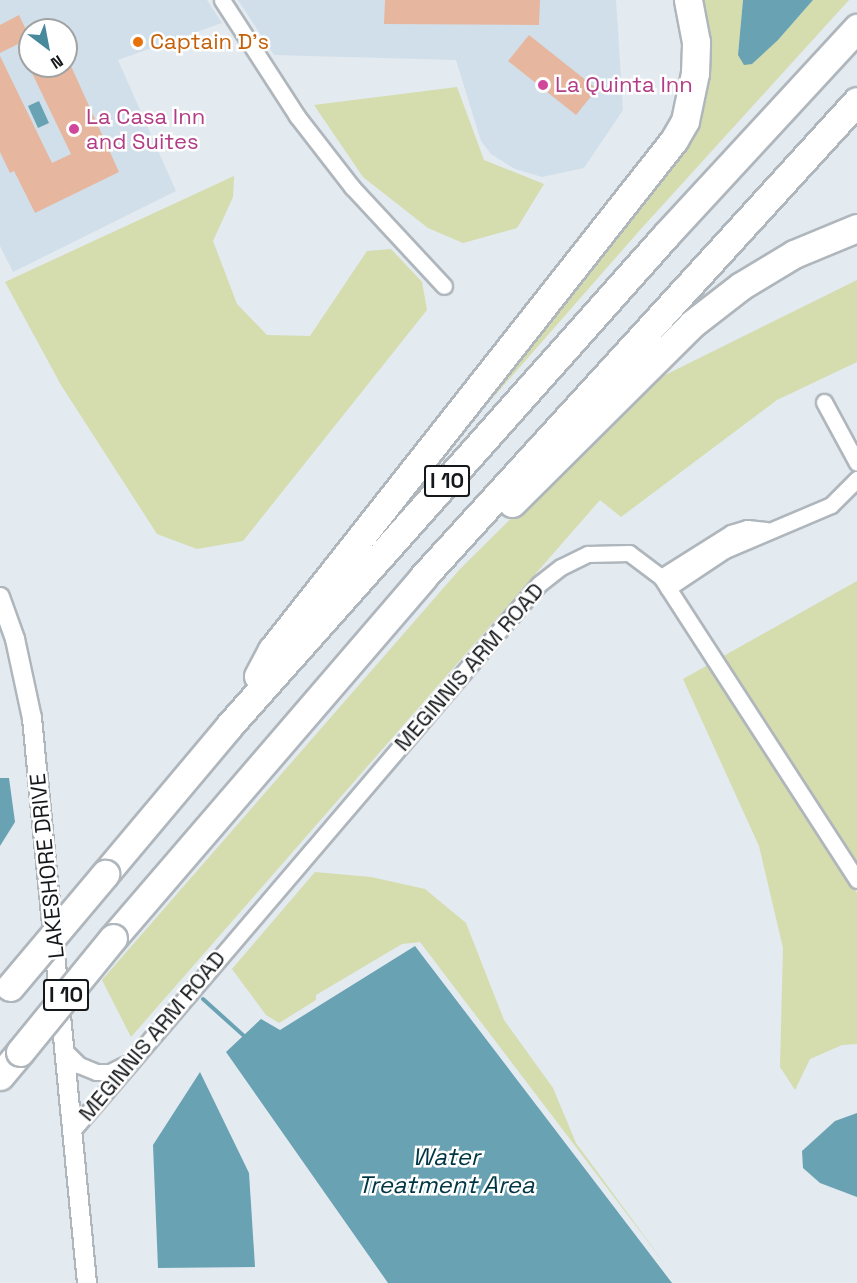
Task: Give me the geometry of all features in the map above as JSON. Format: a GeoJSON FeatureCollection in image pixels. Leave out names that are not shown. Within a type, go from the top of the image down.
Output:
{"type":"FeatureCollection","features":[{"type":"Feature","properties":{"kind":"highway"},"geometry":{"type":"LineString","coordinates":[[229,726],[272,650],[674,140],[685,121],[695,73],[696,42],[688,0]]}},
{"type":"Feature","properties":{"kind":"highway","name":"I 10"},"geometry":{"type":"LineString","coordinates":[[5,993],[229,726],[666,235],[857,28]]}},
{"type":"Feature","properties":{"kind":"highway","name":"I 10"},"geometry":{"type":"LineString","coordinates":[[0,1076],[113,938],[423,577],[857,102]]}},
{"type":"Feature","properties":{"kind":"highway"},"geometry":{"type":"LineString","coordinates":[[423,577],[498,517],[692,324],[741,286],[794,254],[857,228]]}},
{"type":"Feature","properties":{"kind":"street"},"geometry":{"type":"LineString","coordinates":[[222,0],[297,116],[352,187],[444,286]]}},
{"type":"Feature","properties":{"kind":"street"},"geometry":{"type":"LineString","coordinates":[[824,402],[857,463]]}},
{"type":"Feature","properties":{"kind":"street"},"geometry":{"type":"LineString","coordinates":[[664,582],[731,533],[747,528],[766,530],[831,505],[857,479]]}},
{"type":"Feature","properties":{"kind":"street","name":"MEGINNIS ARM ROAD"},"geometry":{"type":"LineString","coordinates":[[73,1130],[128,1062],[539,584],[571,561],[603,551],[629,553],[664,582],[857,880]]}},
{"type":"Feature","properties":{"kind":"street","name":"LAKESHORE DRIVE"},"geometry":{"type":"LineString","coordinates":[[0,597],[15,639],[32,718],[87,1283]]}},
{"type":"Feature","properties":{"kind":"street"},"geometry":{"type":"LineString","coordinates":[[65,1051],[79,1065],[96,1072],[110,1072],[128,1062]]}},
{"type":"Feature","properties":{"kind":"shaded area","name":"La Casa Inn and Suites"},"geometry":{"type":"Polygon","coordinates":[[[0,0],[207,0],[222,23],[118,60],[176,191],[13,272],[0,246],[0,0]]]}},
{"type":"Feature","properties":{"kind":"shaded area","name":"La Quinta Inn"},"geometry":{"type":"Polygon","coordinates":[[[238,0],[616,0],[623,110],[584,168],[542,177],[515,169],[491,154],[481,141],[456,60],[274,55],[238,0]]]}},
{"type":"Feature","properties":{"kind":"green space"},"geometry":{"type":"Polygon","coordinates":[[[700,0],[743,0],[738,55],[778,40],[813,0],[849,0],[640,230],[396,508],[662,168],[708,34],[700,0]]]}},
{"type":"Feature","properties":{"kind":"green space"},"geometry":{"type":"Polygon","coordinates":[[[457,87],[484,160],[544,184],[517,228],[463,243],[428,228],[363,177],[314,105],[457,87]]]}},
{"type":"Feature","properties":{"kind":"green space"},"geometry":{"type":"Polygon","coordinates":[[[234,176],[233,197],[213,241],[237,304],[267,335],[310,336],[367,251],[391,249],[422,282],[427,310],[243,541],[197,549],[157,534],[61,385],[5,282],[234,176]]]}},
{"type":"Feature","properties":{"kind":"green space"},"geometry":{"type":"Polygon","coordinates":[[[857,280],[857,362],[777,400],[621,517],[600,500],[131,1037],[102,980],[460,569],[647,384],[857,280]]]}},
{"type":"Feature","properties":{"kind":"green space"},"geometry":{"type":"Polygon","coordinates":[[[857,581],[857,867],[720,658],[857,581]]]}},
{"type":"Feature","properties":{"kind":"green space"},"geometry":{"type":"Polygon","coordinates":[[[708,665],[857,893],[857,1044],[842,1045],[810,1059],[795,1090],[780,1067],[783,948],[759,846],[683,679],[708,665]]]}},
{"type":"Feature","properties":{"kind":"green space"},"geometry":{"type":"Polygon","coordinates":[[[315,872],[371,877],[425,889],[466,923],[504,1020],[553,1088],[576,1143],[665,1264],[420,942],[402,944],[316,995],[316,1000],[279,1023],[266,1015],[232,969],[315,872]]]}},
{"type":"Feature","properties":{"kind":"water"},"geometry":{"type":"Polygon","coordinates":[[[743,0],[813,0],[778,40],[752,64],[744,65],[738,55],[743,0]]]}},
{"type":"Feature","properties":{"kind":"water"},"geometry":{"type":"Polygon","coordinates":[[[39,101],[49,123],[38,128],[28,106],[39,101]]]}},
{"type":"Feature","properties":{"kind":"water"},"geometry":{"type":"Polygon","coordinates":[[[0,778],[9,778],[15,822],[0,846],[0,778]]]}},
{"type":"Feature","properties":{"kind":"water","name":"Water Treatment Area"},"geometry":{"type":"Polygon","coordinates":[[[415,946],[672,1283],[388,1283],[226,1052],[261,1019],[280,1030],[415,946]]]}},
{"type":"Feature","properties":{"kind":"water"},"geometry":{"type":"Polygon","coordinates":[[[200,1072],[249,1173],[255,1267],[158,1268],[153,1145],[200,1072]]]}},
{"type":"Feature","properties":{"kind":"water"},"geometry":{"type":"Polygon","coordinates":[[[857,1113],[857,1197],[820,1183],[803,1168],[802,1151],[835,1121],[857,1113]]]}},
{"type":"Feature","properties":{"kind":"building"},"geometry":{"type":"Polygon","coordinates":[[[385,0],[540,0],[539,25],[384,24],[385,0]]]}},
{"type":"Feature","properties":{"kind":"building"},"geometry":{"type":"Polygon","coordinates":[[[19,15],[20,18],[18,18],[18,44],[0,53],[0,25],[19,15]]]}},
{"type":"Feature","properties":{"kind":"building"},"geometry":{"type":"Polygon","coordinates":[[[529,35],[597,89],[576,115],[508,61],[529,35]]]}},
{"type":"Feature","properties":{"kind":"building"},"geometry":{"type":"Polygon","coordinates":[[[0,56],[52,163],[71,154],[34,78],[76,78],[119,172],[35,213],[14,171],[10,173],[0,152],[0,56]]]}},
{"type":"Feature","properties":{"kind":"waterway"},"geometry":{"type":"LineString","coordinates":[[203,999],[243,1035]]}},
{"type":"Feature","properties":{"kind":"place","name":"Captain D's"},"geometry":{"type":"Point","coordinates":[138,42]}},
{"type":"Feature","properties":{"kind":"place","name":"La Quinta Inn"},"geometry":{"type":"Point","coordinates":[543,85]}},
{"type":"Feature","properties":{"kind":"place","name":"La Casa Inn and Suites"},"geometry":{"type":"Point","coordinates":[74,129]}}]}
